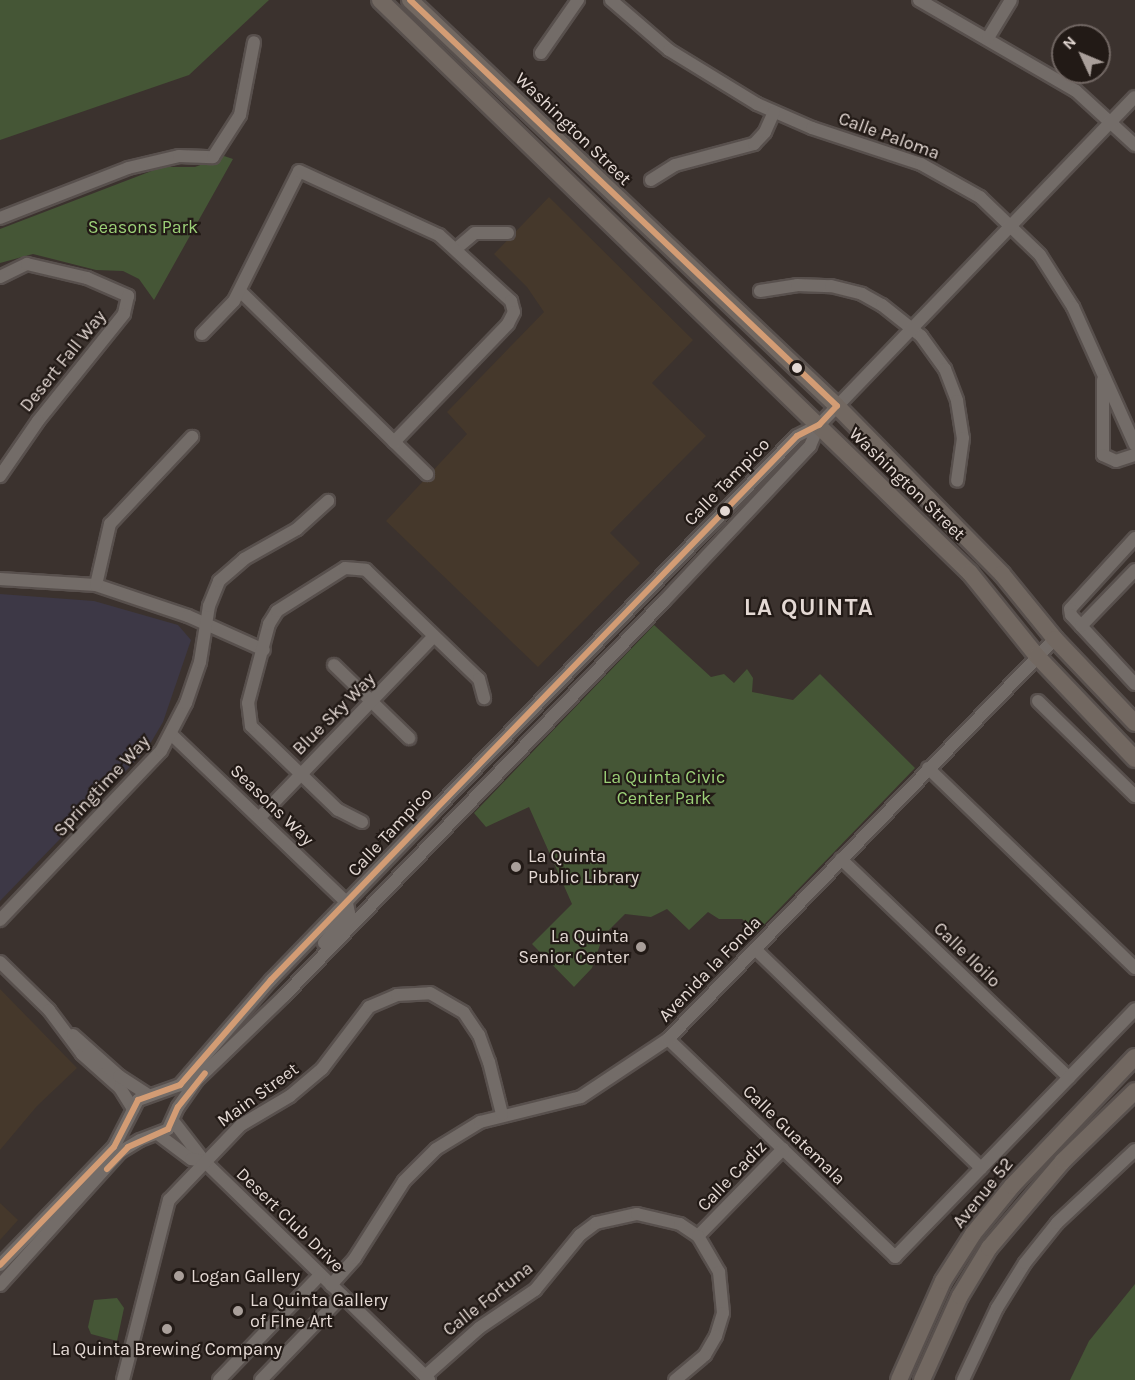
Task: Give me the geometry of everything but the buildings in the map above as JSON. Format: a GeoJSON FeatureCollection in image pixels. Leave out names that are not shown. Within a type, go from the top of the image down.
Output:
{"type":"FeatureCollection","features":[{"type":"Feature","properties":{"kind":"main road","name":"Washington Street"},"geometry":{"type":"LineString","coordinates":[[380,0],[970,573],[1037,656],[1135,759]]}},
{"type":"Feature","properties":{"kind":"main road","name":"Washington Street"},"geometry":{"type":"LineString","coordinates":[[410,0],[837,406],[1002,574],[1055,639],[1135,723]]}},
{"type":"Feature","properties":{"kind":"main road","name":"Avenue 52"},"geometry":{"type":"LineString","coordinates":[[899,1380],[943,1281],[973,1234],[1012,1186],[1135,1057]]}},
{"type":"Feature","properties":{"kind":"main road"},"geometry":{"type":"LineString","coordinates":[[922,1380],[960,1296],[989,1248],[1056,1168],[1135,1091]]}},
{"type":"Feature","properties":{"kind":"street"},"geometry":{"type":"LineString","coordinates":[[541,53],[578,0]]}},
{"type":"Feature","properties":{"kind":"street","name":"Calle Paloma"},"geometry":{"type":"LineString","coordinates":[[611,0],[669,50],[774,112],[921,164],[980,197],[1012,225],[1040,255],[1068,299],[1103,370],[1135,445]]}},
{"type":"Feature","properties":{"kind":"street"},"geometry":{"type":"LineString","coordinates":[[919,0],[1076,91],[1135,145]]}},
{"type":"Feature","properties":{"kind":"street"},"geometry":{"type":"LineString","coordinates":[[988,38],[1011,0]]}},
{"type":"Feature","properties":{"kind":"street"},"geometry":{"type":"LineString","coordinates":[[0,218],[128,168],[179,156],[213,157],[240,115],[254,42]]}},
{"type":"Feature","properties":{"kind":"street","name":"Calle Tampico"},"geometry":{"type":"LineString","coordinates":[[0,1265],[114,1147],[132,1112],[151,1095],[180,1085],[272,980],[797,436],[819,425],[1135,97]]}},
{"type":"Feature","properties":{"kind":"street"},"geometry":{"type":"LineString","coordinates":[[651,180],[675,165],[754,144],[774,112]]}},
{"type":"Feature","properties":{"kind":"street"},"geometry":{"type":"LineString","coordinates":[[202,334],[240,291],[299,171],[439,235],[457,248],[515,307],[511,319],[394,442]]}},
{"type":"Feature","properties":{"kind":"street"},"geometry":{"type":"LineString","coordinates":[[457,248],[475,233],[508,232]]}},
{"type":"Feature","properties":{"kind":"street","name":"Desert Fall Way"},"geometry":{"type":"LineString","coordinates":[[0,277],[27,264],[87,278],[128,296],[124,314],[38,421],[0,476]]}},
{"type":"Feature","properties":{"kind":"street"},"geometry":{"type":"LineString","coordinates":[[760,291],[797,285],[831,286],[872,298],[912,328],[945,369],[957,401],[963,438],[957,481]]}},
{"type":"Feature","properties":{"kind":"street"},"geometry":{"type":"LineString","coordinates":[[240,291],[427,474]]}},
{"type":"Feature","properties":{"kind":"street"},"geometry":{"type":"LineString","coordinates":[[1103,370],[1103,455],[1116,461],[1135,455]]}},
{"type":"Feature","properties":{"kind":"street","name":"Calle Tampico"},"geometry":{"type":"LineString","coordinates":[[0,1286],[120,1152],[156,1136],[173,1118],[197,1080],[284,996],[810,446],[819,425]]}},
{"type":"Feature","properties":{"kind":"street"},"geometry":{"type":"LineString","coordinates":[[96,585],[110,524],[192,437]]}},
{"type":"Feature","properties":{"kind":"street","name":"Springtime Way"},"geometry":{"type":"LineString","coordinates":[[0,920],[154,759],[171,734],[200,662],[214,591],[226,574],[244,559],[280,542],[328,501]]}},
{"type":"Feature","properties":{"kind":"street"},"geometry":{"type":"LineString","coordinates":[[1135,538],[1073,602],[1071,615],[1135,684]]}},
{"type":"Feature","properties":{"kind":"street"},"geometry":{"type":"LineString","coordinates":[[362,822],[338,810],[251,726],[248,703],[264,650],[269,624],[281,606],[332,574],[353,566],[366,570],[478,679],[484,699]]}},
{"type":"Feature","properties":{"kind":"street"},"geometry":{"type":"LineString","coordinates":[[1081,626],[1135,570]]}},
{"type":"Feature","properties":{"kind":"street"},"geometry":{"type":"LineString","coordinates":[[0,579],[96,585],[188,615],[206,626],[264,650]]}},
{"type":"Feature","properties":{"kind":"street","name":"Blue Sky Way"},"geometry":{"type":"LineString","coordinates":[[259,818],[434,636]]}},
{"type":"Feature","properties":{"kind":"street","name":"Avenida la Fonda"},"geometry":{"type":"LineString","coordinates":[[331,1285],[421,1162],[462,1131],[502,1114],[581,1097],[668,1039],[1055,639]]}},
{"type":"Feature","properties":{"kind":"street"},"geometry":{"type":"LineString","coordinates":[[334,665],[410,738]]}},
{"type":"Feature","properties":{"kind":"street"},"geometry":{"type":"LineString","coordinates":[[1038,700],[1135,796]]}},
{"type":"Feature","properties":{"kind":"street","name":"Seasons Way"},"geometry":{"type":"LineString","coordinates":[[171,734],[347,903]]}},
{"type":"Feature","properties":{"kind":"street"},"geometry":{"type":"LineString","coordinates":[[928,768],[1135,968]]}},
{"type":"Feature","properties":{"kind":"street","name":"Calle Iloilo"},"geometry":{"type":"LineString","coordinates":[[841,859],[1069,1078]]}},
{"type":"Feature","properties":{"kind":"street"},"geometry":{"type":"LineString","coordinates":[[284,996],[307,960],[349,913],[347,903]]}},
{"type":"Feature","properties":{"kind":"street"},"geometry":{"type":"LineString","coordinates":[[755,949],[981,1168],[1135,1009]]}},
{"type":"Feature","properties":{"kind":"street","name":"Desert Club Drive"},"geometry":{"type":"LineString","coordinates":[[0,962],[62,1028],[82,1054],[120,1088],[132,1112],[137,1130],[156,1136],[191,1159],[204,1161]]}},
{"type":"Feature","properties":{"kind":"street","name":"Main Street"},"geometry":{"type":"LineString","coordinates":[[123,1380],[164,1213],[178,1189],[242,1125],[290,1096],[322,1069],[369,1007],[397,995],[430,993],[464,1013],[479,1035],[489,1062],[502,1114]]}},
{"type":"Feature","properties":{"kind":"street","name":"Desert Club Drive"},"geometry":{"type":"LineString","coordinates":[[62,1028],[90,1047],[119,1076],[151,1095],[168,1101],[173,1118],[204,1161],[427,1378]]}},
{"type":"Feature","properties":{"kind":"street","name":"Calle Guatemala"},"geometry":{"type":"LineString","coordinates":[[668,1039],[895,1257],[981,1168]]}},
{"type":"Feature","properties":{"kind":"street","name":"Calle Cadiz"},"geometry":{"type":"LineString","coordinates":[[675,1380],[705,1355],[723,1313],[719,1272],[698,1236],[783,1149]]}},
{"type":"Feature","properties":{"kind":"street"},"geometry":{"type":"LineString","coordinates":[[963,1380],[997,1308],[1026,1263],[1058,1223],[1135,1150]]}},
{"type":"Feature","properties":{"kind":"street","name":"Calle Fortuna"},"geometry":{"type":"LineString","coordinates":[[427,1378],[479,1328],[535,1290],[580,1235],[596,1223],[616,1216],[658,1216],[698,1236]]}},
{"type":"Feature","properties":{"kind":"street"},"geometry":{"type":"LineString","coordinates":[[219,1380],[320,1275]]}},
{"type":"Feature","properties":{"kind":"street"},"geometry":{"type":"LineString","coordinates":[[261,1380],[342,1296]]}},
{"type":"Feature","properties":{"kind":"shaded area"},"geometry":{"type":"Polygon","coordinates":[[[549,197],[693,340],[652,383],[706,436],[610,533],[640,563],[538,667],[386,521],[467,434],[447,412],[544,312],[527,287],[494,254],[549,197]]]}},
{"type":"Feature","properties":{"kind":"shaded area"},"geometry":{"type":"Polygon","coordinates":[[[0,594],[94,601],[178,625],[191,640],[163,722],[147,749],[0,901],[0,594]]]}},
{"type":"Feature","properties":{"kind":"shaded area"},"geometry":{"type":"Polygon","coordinates":[[[0,989],[77,1068],[37,1106],[0,1150],[0,989]]]}},
{"type":"Feature","properties":{"kind":"shaded area"},"geometry":{"type":"Polygon","coordinates":[[[0,1203],[18,1220],[0,1240],[0,1203]]]}},
{"type":"Feature","properties":{"kind":"green space"},"geometry":{"type":"Polygon","coordinates":[[[0,0],[269,0],[189,75],[0,140],[0,0]]]}},
{"type":"Feature","properties":{"kind":"green space","name":"Seasons Park"},"geometry":{"type":"Polygon","coordinates":[[[224,156],[233,159],[154,300],[139,279],[123,271],[96,270],[33,254],[0,263],[0,229],[162,167],[195,167],[224,156]]]}},
{"type":"Feature","properties":{"kind":"green space","name":"La Quinta Civic Center Park"},"geometry":{"type":"Polygon","coordinates":[[[654,625],[711,677],[724,674],[734,683],[747,669],[753,678],[752,692],[793,700],[820,674],[915,768],[757,932],[742,919],[719,919],[708,912],[689,930],[667,909],[651,917],[625,914],[603,936],[592,968],[574,987],[532,944],[572,904],[529,807],[486,827],[474,813],[654,625]]]}},
{"type":"Feature","properties":{"kind":"green space"},"geometry":{"type":"Polygon","coordinates":[[[1135,1284],[1135,1380],[1070,1380],[1089,1341],[1135,1284]]]}},
{"type":"Feature","properties":{"kind":"green space"},"geometry":{"type":"Polygon","coordinates":[[[117,1298],[124,1308],[117,1341],[91,1334],[88,1327],[94,1300],[117,1298]]]}},
{"type":"Feature","properties":{"kind":"transit line"},"geometry":{"type":"LineString","coordinates":[[0,1265],[114,1147],[138,1100],[180,1085],[271,980],[433,812],[797,436],[819,425],[837,406],[410,0]]}},
{"type":"Feature","properties":{"kind":"transit line"},"geometry":{"type":"LineString","coordinates":[[107,1169],[128,1147],[168,1129],[178,1107],[205,1073]]}},
{"type":"Feature","properties":{"kind":"place","name":"La Quinta Public Library"},"geometry":{"type":"Point","coordinates":[516,867]}},
{"type":"Feature","properties":{"kind":"place","name":"La Quinta Senior Center"},"geometry":{"type":"Point","coordinates":[641,947]}},
{"type":"Feature","properties":{"kind":"place","name":"Logan Gallery"},"geometry":{"type":"Point","coordinates":[179,1276]}},
{"type":"Feature","properties":{"kind":"place","name":"La Quinta Gallery of FIne Art"},"geometry":{"type":"Point","coordinates":[238,1311]}},
{"type":"Feature","properties":{"kind":"place","name":"La Quinta Brewing Company"},"geometry":{"type":"Point","coordinates":[167,1329]}},
{"type":"Feature","properties":{"kind":"district","name":"LA QUINTA"},"geometry":{"type":"Point","coordinates":[809,608]}}]}
